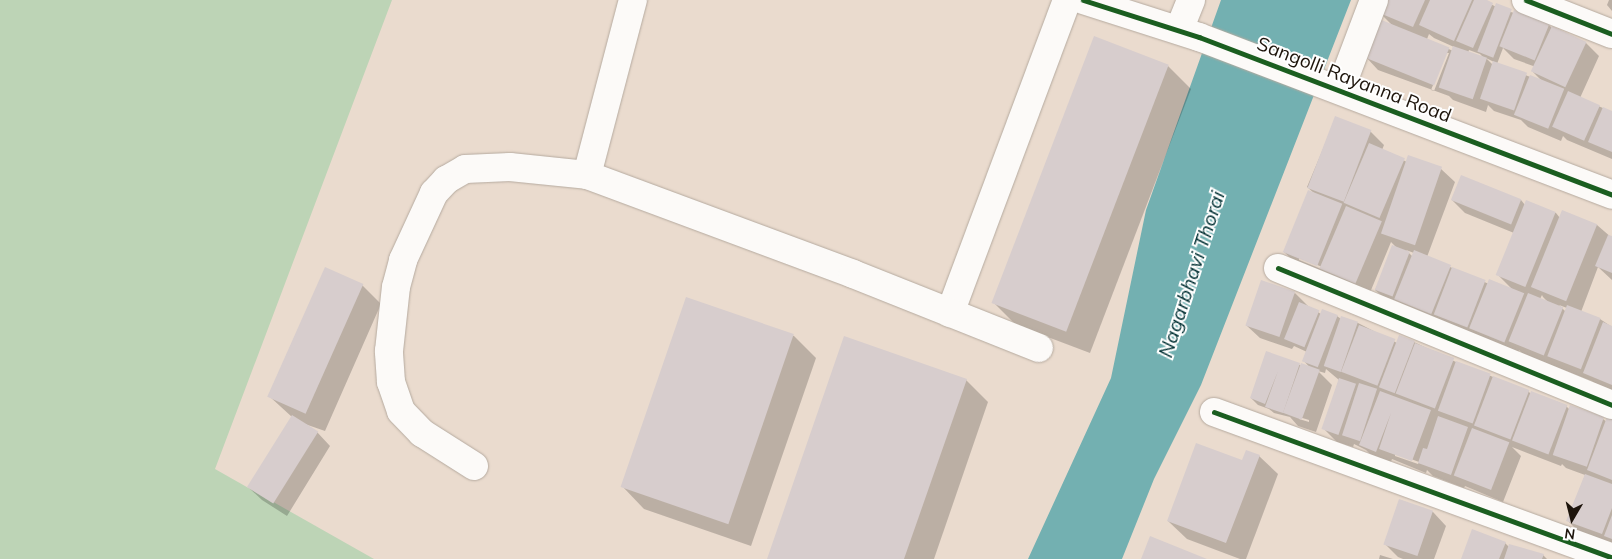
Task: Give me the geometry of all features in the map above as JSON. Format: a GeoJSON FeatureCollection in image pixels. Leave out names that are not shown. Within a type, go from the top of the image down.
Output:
{"type":"FeatureCollection","features":[{"type":"Feature","properties":{"kind":"street"},"geometry":{"type":"LineString","coordinates":[[587,175],[633,0]]}},
{"type":"Feature","properties":{"kind":"street"},"geometry":{"type":"LineString","coordinates":[[950,313],[1067,0]]}},
{"type":"Feature","properties":{"kind":"street","name":"Sangolli Rayanna Road"},"geometry":{"type":"LineString","coordinates":[[1083,0],[1189,33],[1612,195]]}},
{"type":"Feature","properties":{"kind":"street"},"geometry":{"type":"LineString","coordinates":[[1189,33],[1191,0]]}},
{"type":"Feature","properties":{"kind":"street"},"geometry":{"type":"LineString","coordinates":[[1333,87],[1374,0]]}},
{"type":"Feature","properties":{"kind":"street"},"geometry":{"type":"LineString","coordinates":[[1526,0],[1612,34]]}},
{"type":"Feature","properties":{"kind":"street"},"geometry":{"type":"LineString","coordinates":[[474,466],[422,433],[401,411],[390,382],[388,351],[392,312],[403,260],[434,193],[446,180],[465,169],[518,168],[587,175],[1039,348]]}},
{"type":"Feature","properties":{"kind":"street"},"geometry":{"type":"LineString","coordinates":[[1278,268],[1612,405]]}},
{"type":"Feature","properties":{"kind":"street"},"geometry":{"type":"LineString","coordinates":[[1214,412],[1612,558]]}},
{"type":"Feature","properties":{"kind":"green space"},"geometry":{"type":"Polygon","coordinates":[[[0,0],[392,0],[215,469],[374,559],[0,559],[0,0]]]}},
{"type":"Feature","properties":{"kind":"water","name":"Nagarbhavi Thorai"},"geometry":{"type":"Polygon","coordinates":[[[1221,0],[1351,0],[1201,385],[1154,479],[1122,559],[1028,559],[1111,378],[1146,210],[1221,0]]]}},
{"type":"Feature","properties":{"kind":"building"},"geometry":{"type":"Polygon","coordinates":[[[1382,0],[1425,0],[1413,27],[1377,12],[1382,0]]]}},
{"type":"Feature","properties":{"kind":"building"},"geometry":{"type":"Polygon","coordinates":[[[1430,0],[1472,0],[1454,41],[1419,25],[1430,0]]]}},
{"type":"Feature","properties":{"kind":"building"},"geometry":{"type":"Polygon","coordinates":[[[1474,0],[1487,0],[1493,3],[1473,48],[1456,41],[1474,0]]]}},
{"type":"Feature","properties":{"kind":"building"},"geometry":{"type":"Polygon","coordinates":[[[1496,3],[1512,9],[1493,58],[1477,52],[1496,3]]]}},
{"type":"Feature","properties":{"kind":"building"},"geometry":{"type":"Polygon","coordinates":[[[1514,10],[1549,24],[1535,60],[1499,46],[1514,10]]]}},
{"type":"Feature","properties":{"kind":"building"},"geometry":{"type":"Polygon","coordinates":[[[1379,19],[1449,47],[1434,85],[1364,57],[1379,19]]]}},
{"type":"Feature","properties":{"kind":"building"},"geometry":{"type":"Polygon","coordinates":[[[1552,26],[1586,42],[1565,87],[1531,71],[1552,26]]]}},
{"type":"Feature","properties":{"kind":"building"},"geometry":{"type":"Polygon","coordinates":[[[1094,36],[1169,65],[1066,332],[992,303],[1094,36]]]}},
{"type":"Feature","properties":{"kind":"building"},"geometry":{"type":"Polygon","coordinates":[[[1453,46],[1487,58],[1473,99],[1439,88],[1453,46]]]}},
{"type":"Feature","properties":{"kind":"building"},"geometry":{"type":"Polygon","coordinates":[[[1493,61],[1527,73],[1514,111],[1480,99],[1493,61]]]}},
{"type":"Feature","properties":{"kind":"building"},"geometry":{"type":"Polygon","coordinates":[[[1530,75],[1564,89],[1548,129],[1514,115],[1530,75]]]}},
{"type":"Feature","properties":{"kind":"building"},"geometry":{"type":"Polygon","coordinates":[[[1568,91],[1600,105],[1584,141],[1552,127],[1568,91]]]}},
{"type":"Feature","properties":{"kind":"building"},"geometry":{"type":"Polygon","coordinates":[[[1603,107],[1612,111],[1612,152],[1588,142],[1603,107]]]}},
{"type":"Feature","properties":{"kind":"building"},"geometry":{"type":"Polygon","coordinates":[[[1335,116],[1371,130],[1344,202],[1307,188],[1335,116]]]}},
{"type":"Feature","properties":{"kind":"building"},"geometry":{"type":"Polygon","coordinates":[[[1369,143],[1405,158],[1380,218],[1344,203],[1369,143]]]}},
{"type":"Feature","properties":{"kind":"building"},"geometry":{"type":"Polygon","coordinates":[[[1408,155],[1442,167],[1415,245],[1381,233],[1408,155]]]}},
{"type":"Feature","properties":{"kind":"building"},"geometry":{"type":"Polygon","coordinates":[[[1461,175],[1521,199],[1511,224],[1451,200],[1461,175]]]}},
{"type":"Feature","properties":{"kind":"building"},"geometry":{"type":"Polygon","coordinates":[[[1308,190],[1342,204],[1317,266],[1283,252],[1308,190]]]}},
{"type":"Feature","properties":{"kind":"building"},"geometry":{"type":"Polygon","coordinates":[[[1526,200],[1556,212],[1525,287],[1496,275],[1526,200]]]}},
{"type":"Feature","properties":{"kind":"building"},"geometry":{"type":"Polygon","coordinates":[[[1346,206],[1382,221],[1355,284],[1319,269],[1346,206]]]}},
{"type":"Feature","properties":{"kind":"building"},"geometry":{"type":"Polygon","coordinates":[[[1562,210],[1597,224],[1566,301],[1531,287],[1562,210]]]}},
{"type":"Feature","properties":{"kind":"building"},"geometry":{"type":"Polygon","coordinates":[[[1608,235],[1612,236],[1612,273],[1595,266],[1608,235]]]}},
{"type":"Feature","properties":{"kind":"building"},"geometry":{"type":"Polygon","coordinates":[[[1392,245],[1410,252],[1393,297],[1375,290],[1392,245]]]}},
{"type":"Feature","properties":{"kind":"building"},"geometry":{"type":"Polygon","coordinates":[[[1414,250],[1451,265],[1431,314],[1394,299],[1414,250]]]}},
{"type":"Feature","properties":{"kind":"building"},"geometry":{"type":"Polygon","coordinates":[[[325,267],[363,284],[306,414],[267,397],[325,267]]]}},
{"type":"Feature","properties":{"kind":"building"},"geometry":{"type":"Polygon","coordinates":[[[1452,267],[1486,280],[1467,328],[1434,315],[1452,267]]]}},
{"type":"Feature","properties":{"kind":"building"},"geometry":{"type":"Polygon","coordinates":[[[1489,279],[1524,293],[1504,342],[1469,328],[1489,279]]]}},
{"type":"Feature","properties":{"kind":"building"},"geometry":{"type":"Polygon","coordinates":[[[1261,280],[1295,292],[1279,337],[1245,325],[1261,280]]]}},
{"type":"Feature","properties":{"kind":"building"},"geometry":{"type":"Polygon","coordinates":[[[1528,293],[1563,307],[1544,355],[1509,341],[1528,293]]]}},
{"type":"Feature","properties":{"kind":"building"},"geometry":{"type":"Polygon","coordinates":[[[686,297],[794,334],[728,524],[621,487],[686,297]]]}},
{"type":"Feature","properties":{"kind":"building"},"geometry":{"type":"Polygon","coordinates":[[[1299,302],[1319,310],[1304,347],[1284,339],[1299,302]]]}},
{"type":"Feature","properties":{"kind":"building"},"geometry":{"type":"Polygon","coordinates":[[[1567,305],[1601,318],[1581,369],[1547,356],[1567,305]]]}},
{"type":"Feature","properties":{"kind":"building"},"geometry":{"type":"Polygon","coordinates":[[[1322,309],[1338,315],[1318,367],[1302,361],[1322,309]]]}},
{"type":"Feature","properties":{"kind":"building"},"geometry":{"type":"Polygon","coordinates":[[[1341,316],[1358,322],[1341,372],[1324,366],[1341,316]]]}},
{"type":"Feature","properties":{"kind":"building"},"geometry":{"type":"Polygon","coordinates":[[[1603,322],[1612,326],[1612,385],[1583,373],[1603,322]]]}},
{"type":"Feature","properties":{"kind":"building"},"geometry":{"type":"Polygon","coordinates":[[[1359,325],[1395,339],[1377,386],[1341,372],[1359,325]]]}},
{"type":"Feature","properties":{"kind":"building"},"geometry":{"type":"Polygon","coordinates":[[[1399,335],[1415,341],[1395,393],[1379,387],[1399,335]]]}},
{"type":"Feature","properties":{"kind":"building"},"geometry":{"type":"Polygon","coordinates":[[[844,336],[967,379],[904,559],[767,559],[844,336]]]}},
{"type":"Feature","properties":{"kind":"building"},"geometry":{"type":"Polygon","coordinates":[[[1415,343],[1454,358],[1435,408],[1396,393],[1415,343]]]}},
{"type":"Feature","properties":{"kind":"building"},"geometry":{"type":"Polygon","coordinates":[[[1266,351],[1300,363],[1283,413],[1265,407],[1278,371],[1265,404],[1250,398],[1266,351]]]}},
{"type":"Feature","properties":{"kind":"building"},"geometry":{"type":"Polygon","coordinates":[[[1456,361],[1491,374],[1473,423],[1438,411],[1456,361]]]}},
{"type":"Feature","properties":{"kind":"building"},"geometry":{"type":"Polygon","coordinates":[[[1301,363],[1320,370],[1302,420],[1283,413],[1301,363]]]}},
{"type":"Feature","properties":{"kind":"building"},"geometry":{"type":"Polygon","coordinates":[[[1493,376],[1529,390],[1510,439],[1474,425],[1493,376]]]}},
{"type":"Feature","properties":{"kind":"building"},"geometry":{"type":"Polygon","coordinates":[[[1339,378],[1356,384],[1338,435],[1321,429],[1339,378]]]}},
{"type":"Feature","properties":{"kind":"building"},"geometry":{"type":"Polygon","coordinates":[[[1359,383],[1377,389],[1360,441],[1342,435],[1359,383]]]}},
{"type":"Feature","properties":{"kind":"building"},"geometry":{"type":"Polygon","coordinates":[[[1380,391],[1431,410],[1412,461],[1379,449],[1391,413],[1376,452],[1359,445],[1380,391]]]}},
{"type":"Feature","properties":{"kind":"building"},"geometry":{"type":"Polygon","coordinates":[[[1531,391],[1567,405],[1548,454],[1512,440],[1531,391]]]}},
{"type":"Feature","properties":{"kind":"building"},"geometry":{"type":"Polygon","coordinates":[[[1570,405],[1604,417],[1587,467],[1553,455],[1570,405]]]}},
{"type":"Feature","properties":{"kind":"building"},"geometry":{"type":"Polygon","coordinates":[[[292,415],[318,431],[273,504],[247,487],[292,415]]]}},
{"type":"Feature","properties":{"kind":"building"},"geometry":{"type":"Polygon","coordinates":[[[1438,416],[1468,427],[1451,475],[1418,463],[1423,448],[1427,449],[1438,416]]]}},
{"type":"Feature","properties":{"kind":"building"},"geometry":{"type":"Polygon","coordinates":[[[1607,417],[1612,419],[1612,480],[1587,470],[1607,417]]]}},
{"type":"Feature","properties":{"kind":"building"},"geometry":{"type":"Polygon","coordinates":[[[1472,428],[1509,442],[1491,490],[1454,476],[1472,428]]]}},
{"type":"Feature","properties":{"kind":"building"},"geometry":{"type":"Polygon","coordinates":[[[1196,443],[1242,460],[1246,450],[1260,455],[1226,543],[1167,521],[1196,443]]]}},
{"type":"Feature","properties":{"kind":"building"},"geometry":{"type":"Polygon","coordinates":[[[1585,474],[1612,484],[1612,508],[1602,534],[1566,521],[1585,474]]]}},
{"type":"Feature","properties":{"kind":"building"},"geometry":{"type":"Polygon","coordinates":[[[1399,499],[1433,511],[1417,556],[1383,544],[1399,499]]]}},
{"type":"Feature","properties":{"kind":"building"},"geometry":{"type":"Polygon","coordinates":[[[1612,515],[1612,539],[1604,536],[1612,515]]]}},
{"type":"Feature","properties":{"kind":"building"},"geometry":{"type":"Polygon","coordinates":[[[1472,529],[1506,542],[1499,559],[1461,559],[1472,529]]]}},
{"type":"Feature","properties":{"kind":"building"},"geometry":{"type":"Polygon","coordinates":[[[1150,536],[1207,559],[1141,559],[1150,536]]]}},
{"type":"Feature","properties":{"kind":"building"},"geometry":{"type":"Polygon","coordinates":[[[1509,544],[1544,554],[1542,559],[1504,559],[1509,544]]]}},
{"type":"Feature","properties":{"kind":"cycle path"},"geometry":{"type":"LineString","coordinates":[[1083,0],[1199,37],[1612,195]]}},
{"type":"Feature","properties":{"kind":"cycle path"},"geometry":{"type":"LineString","coordinates":[[1526,0],[1612,34]]}},
{"type":"Feature","properties":{"kind":"cycle path"},"geometry":{"type":"LineString","coordinates":[[1278,268],[1612,405]]}},
{"type":"Feature","properties":{"kind":"cycle path"},"geometry":{"type":"LineString","coordinates":[[1214,412],[1612,558]]}}]}
